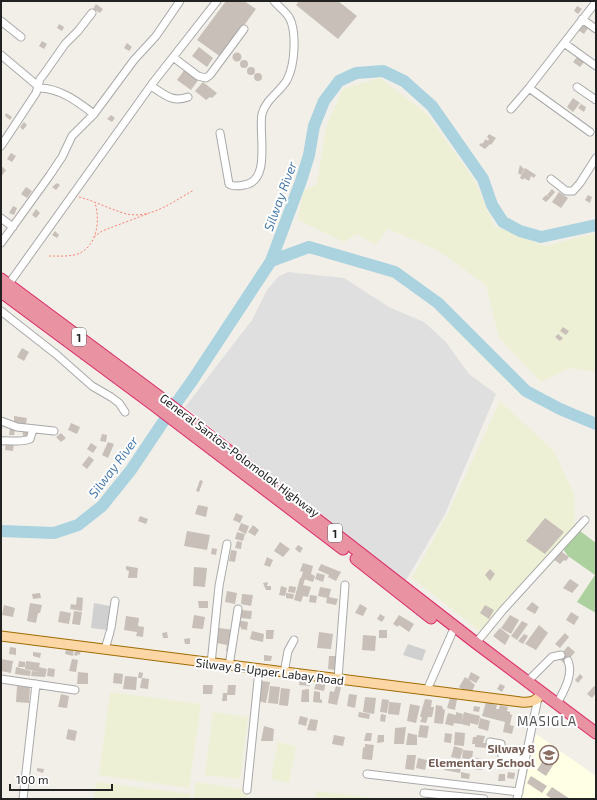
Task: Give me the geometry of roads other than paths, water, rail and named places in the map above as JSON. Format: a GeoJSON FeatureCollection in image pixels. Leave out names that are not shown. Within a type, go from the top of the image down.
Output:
{"type":"FeatureCollection","features":[{"type":"Feature","properties":{"kind":"highway","name":"1"},"geometry":{"type":"LineString","coordinates":[[3,285],[527,682],[540,696],[557,704],[596,733]]}},
{"type":"Feature","properties":{"kind":"highway","name":"General Santos-Polomolok Highway"},"geometry":{"type":"LineString","coordinates":[[191,428],[407,600],[540,696],[596,742]]}},
{"type":"Feature","properties":{"kind":"main road","name":"Silway 8-Upper Labay Road"},"geometry":{"type":"LineString","coordinates":[[1,636],[210,664],[521,702],[530,702],[540,696]]}},
{"type":"Feature","properties":{"kind":"street"},"geometry":{"type":"LineString","coordinates":[[1,243],[50,176],[62,157],[72,136],[94,114],[134,60],[156,36],[180,1]]}},
{"type":"Feature","properties":{"kind":"street"},"geometry":{"type":"LineString","coordinates":[[3,285],[73,195],[151,86],[217,1]]}},
{"type":"Feature","properties":{"kind":"street"},"geometry":{"type":"LineString","coordinates":[[220,133],[227,180],[229,184],[232,186],[246,185],[254,181],[258,175],[262,159],[262,114],[272,96],[287,81],[292,70],[293,29],[288,17],[274,1]]}},
{"type":"Feature","properties":{"kind":"street"},"geometry":{"type":"LineString","coordinates":[[511,109],[596,2]]}},
{"type":"Feature","properties":{"kind":"street"},"geometry":{"type":"LineString","coordinates":[[1,146],[38,87],[40,79],[56,56],[92,13]]}},
{"type":"Feature","properties":{"kind":"street"},"geometry":{"type":"LineString","coordinates":[[582,19],[596,29]]}},
{"type":"Feature","properties":{"kind":"street"},"geometry":{"type":"LineString","coordinates":[[1,21],[20,38]]}},
{"type":"Feature","properties":{"kind":"street"},"geometry":{"type":"LineString","coordinates":[[173,57],[198,76],[206,78],[210,75],[244,29]]}},
{"type":"Feature","properties":{"kind":"street"},"geometry":{"type":"LineString","coordinates":[[564,43],[596,66]]}},
{"type":"Feature","properties":{"kind":"street"},"geometry":{"type":"LineString","coordinates":[[1,55],[38,87],[57,91],[74,100],[94,114]]}},
{"type":"Feature","properties":{"kind":"street"},"geometry":{"type":"LineString","coordinates":[[151,86],[172,99],[178,100],[188,97]]}},
{"type":"Feature","properties":{"kind":"street"},"geometry":{"type":"LineString","coordinates":[[578,87],[596,100]]}},
{"type":"Feature","properties":{"kind":"street"},"geometry":{"type":"LineString","coordinates":[[529,88],[590,132]]}},
{"type":"Feature","properties":{"kind":"street"},"geometry":{"type":"LineString","coordinates":[[551,180],[566,191],[573,191],[596,158]]}},
{"type":"Feature","properties":{"kind":"street"},"geometry":{"type":"LineString","coordinates":[[1,218],[13,228]]}},
{"type":"Feature","properties":{"kind":"street"},"geometry":{"type":"LineString","coordinates":[[1,311],[57,355],[92,386],[111,397],[125,412]]}},
{"type":"Feature","properties":{"kind":"street"},"geometry":{"type":"LineString","coordinates":[[1,421],[17,427],[54,431]]}},
{"type":"Feature","properties":{"kind":"street"},"geometry":{"type":"LineString","coordinates":[[1,441],[22,442],[30,439],[33,429]]}},
{"type":"Feature","properties":{"kind":"street"},"geometry":{"type":"LineString","coordinates":[[476,643],[503,610],[585,520]]}},
{"type":"Feature","properties":{"kind":"street"},"geometry":{"type":"LineString","coordinates":[[210,664],[219,586],[227,544]]}},
{"type":"Feature","properties":{"kind":"street"},"geometry":{"type":"LineString","coordinates":[[338,679],[345,585]]}},
{"type":"Feature","properties":{"kind":"street"},"geometry":{"type":"LineString","coordinates":[[105,649],[111,630],[114,601]]}},
{"type":"Feature","properties":{"kind":"street"},"geometry":{"type":"LineString","coordinates":[[229,666],[238,609]]}},
{"type":"Feature","properties":{"kind":"street"},"geometry":{"type":"LineString","coordinates":[[427,690],[452,633]]}},
{"type":"Feature","properties":{"kind":"street"},"geometry":{"type":"LineString","coordinates":[[284,673],[288,650],[294,640]]}},
{"type":"Feature","properties":{"kind":"street"},"geometry":{"type":"LineString","coordinates":[[527,682],[552,658],[561,655]]}},
{"type":"Feature","properties":{"kind":"street"},"geometry":{"type":"LineString","coordinates":[[557,704],[568,679],[570,668],[568,661]]}},
{"type":"Feature","properties":{"kind":"street"},"geometry":{"type":"LineString","coordinates":[[247,790],[259,670]]}},
{"type":"Feature","properties":{"kind":"street"},"geometry":{"type":"LineString","coordinates":[[1,679],[75,690]]}},
{"type":"Feature","properties":{"kind":"street"},"geometry":{"type":"LineString","coordinates":[[23,799],[36,684]]}},
{"type":"Feature","properties":{"kind":"street"},"geometry":{"type":"LineString","coordinates":[[367,774],[518,796],[540,696]]}},
{"type":"Feature","properties":{"kind":"street"},"geometry":{"type":"LineString","coordinates":[[490,742],[501,744],[502,756],[525,760]]}},
{"type":"Feature","properties":{"kind":"street"},"geometry":{"type":"LineString","coordinates":[[424,793],[484,799]]}},
{"type":"Feature","properties":{"kind":"waterway","name":"Silway River"},"geometry":{"type":"LineString","coordinates":[[1,531],[54,533],[78,525],[102,506],[131,470],[271,261],[301,181],[309,155],[314,126],[324,101],[339,81],[356,73],[383,71],[404,81],[432,106],[483,179],[492,205],[503,222],[520,231],[541,237],[596,225]]}},
{"type":"Feature","properties":{"kind":"waterway"},"geometry":{"type":"LineString","coordinates":[[271,261],[309,247],[395,272],[438,303],[526,391],[560,409],[596,424]]}},
{"type":"Feature","properties":{"kind":"place","name":"Silway 8 Elementary School"},"geometry":{"type":"Point","coordinates":[549,755]}},
{"type":"Feature","properties":{"kind":"district","name":"MASIGLA"},"geometry":{"type":"Point","coordinates":[547,721]}}]}
